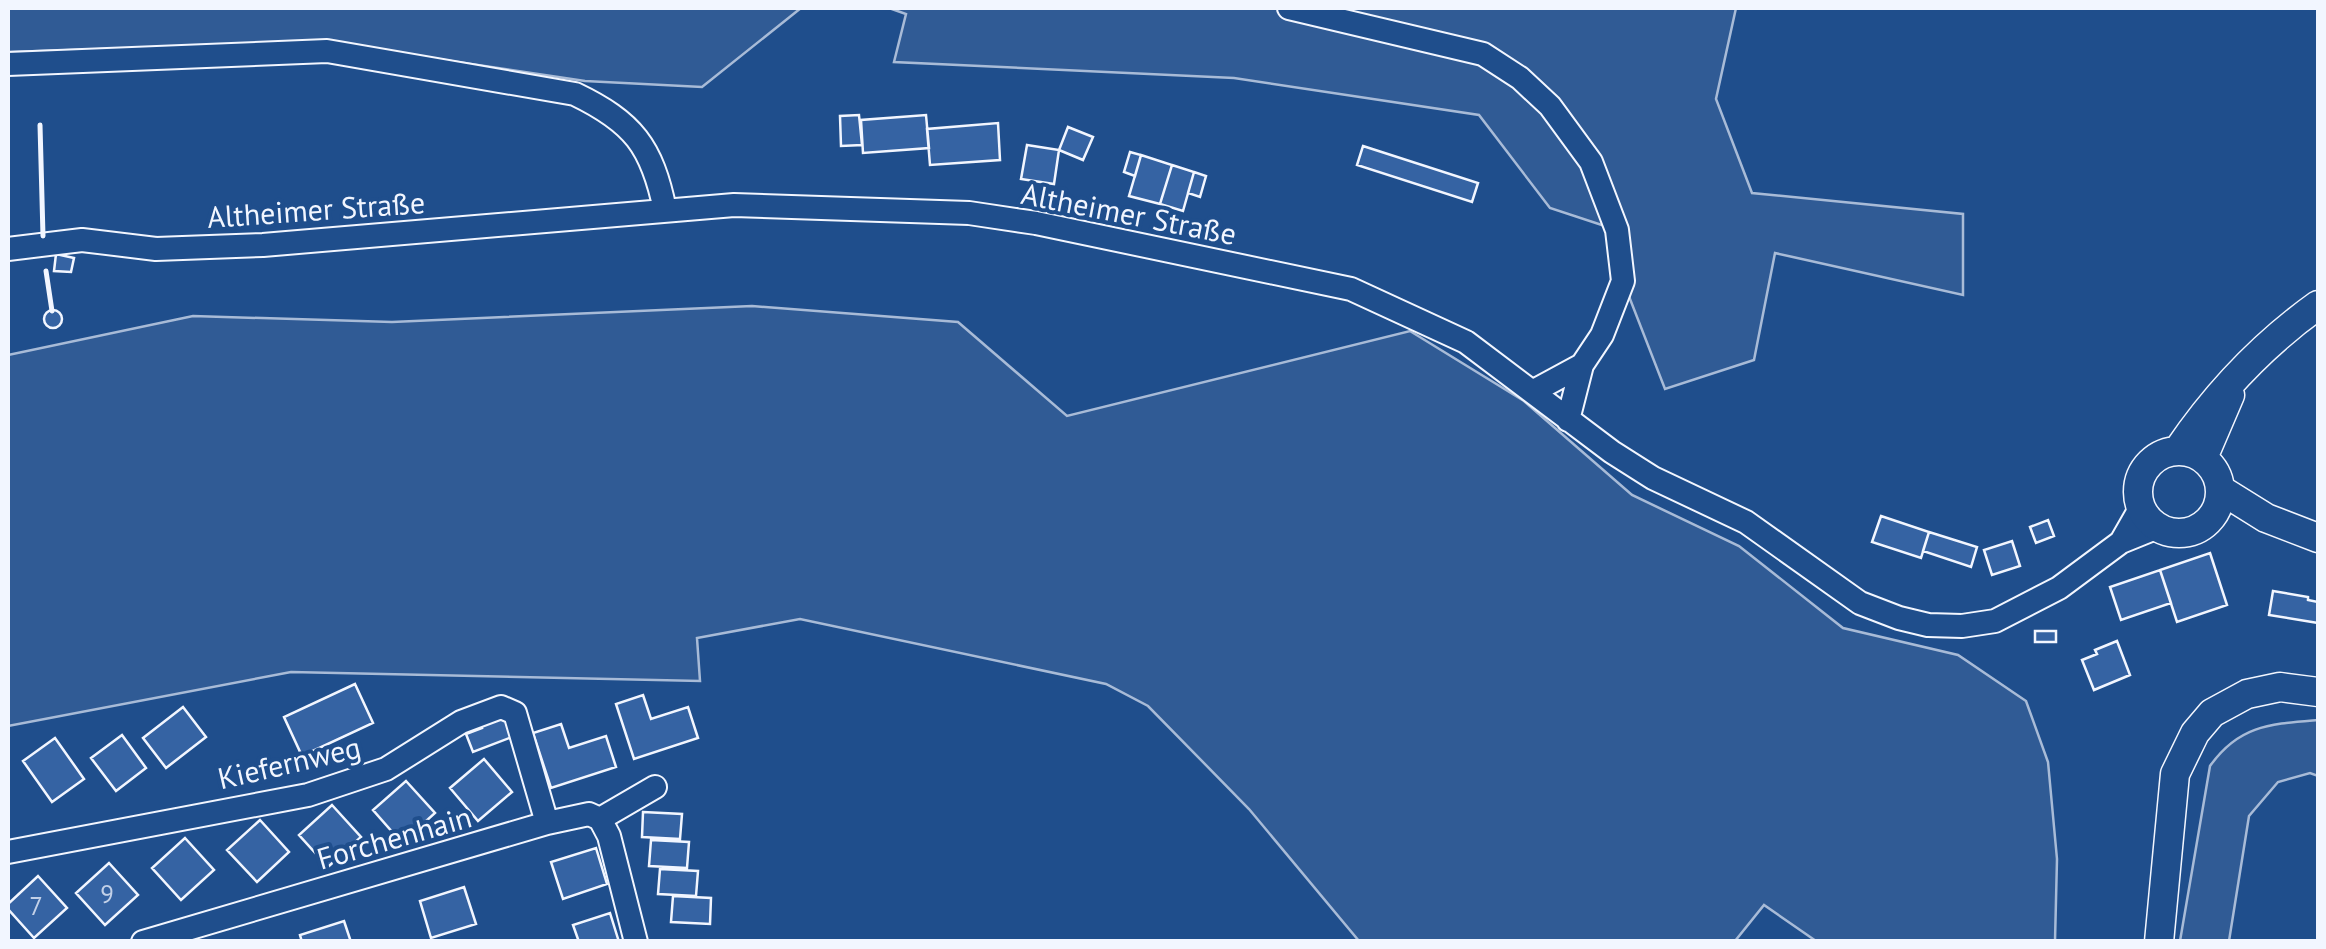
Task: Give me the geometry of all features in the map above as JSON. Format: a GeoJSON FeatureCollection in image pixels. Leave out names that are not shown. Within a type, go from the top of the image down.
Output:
{"type":"FeatureCollection","features":[{"type":"Feature","properties":{"kind":"main road"},"geometry":{"type":"LineString","coordinates":[[2190,454],[2239,376],[2272,340],[2318,306]]}},
{"type":"Feature","properties":{"kind":"main road"},"geometry":{"type":"LineString","coordinates":[[2190,454],[2219,478],[2221,490],[2210,519],[2186,532],[2150,517],[2138,494],[2145,469],[2154,459],[2190,454]]}},
{"type":"Feature","properties":{"kind":"main road"},"geometry":{"type":"LineString","coordinates":[[2221,490],[2266,518],[2318,538]]}},
{"type":"Feature","properties":{"kind":"main road"},"geometry":{"type":"LineString","coordinates":[[2210,519],[2266,518]]}},
{"type":"Feature","properties":{"kind":"main road"},"geometry":{"type":"LineString","coordinates":[[2159,942],[2175,774],[2196,733],[2212,713],[2248,694],[2280,687],[2318,692]]}},
{"type":"Feature","properties":{"kind":"street"},"geometry":{"type":"LineString","coordinates":[[1289,8],[1484,54],[1520,78],[1550,106],[1591,162],[1617,230],[1623,281],[1602,335],[1582,365],[1568,420]]}},
{"type":"Feature","properties":{"kind":"street"},"geometry":{"type":"LineString","coordinates":[[8,64],[326,50],[575,94],[610,111],[636,136],[658,175],[665,210]]}},
{"type":"Feature","properties":{"kind":"street","name":"Altheimer Straße"},"geometry":{"type":"LineString","coordinates":[[8,249],[82,240],[156,250],[263,246],[734,204],[968,213],[1351,289],[1466,342],[1568,420],[1653,478],[1746,522],[1860,603],[1928,625],[1962,626],[1995,621],[2059,588],[2150,517]]}},
{"type":"Feature","properties":{"kind":"street"},"geometry":{"type":"LineString","coordinates":[[1534,391],[1582,365]]}},
{"type":"Feature","properties":{"kind":"street","name":"Kiefernweg"},"geometry":{"type":"LineString","coordinates":[[8,852],[308,795],[386,770],[461,722],[501,707],[515,713],[547,823]]}},
{"type":"Feature","properties":{"kind":"street","name":"Forchenhain"},"geometry":{"type":"LineString","coordinates":[[143,942],[547,823],[588,814],[600,819],[655,786]]}},
{"type":"Feature","properties":{"kind":"street"},"geometry":{"type":"LineString","coordinates":[[600,819],[636,942]]}},
{"type":"Feature","properties":{"kind":"shaded area"},"geometry":{"type":"Polygon","coordinates":[[[8,8],[801,8],[702,87],[585,81],[323,42],[8,52],[8,8]]]}},
{"type":"Feature","properties":{"kind":"shaded area"},"geometry":{"type":"Polygon","coordinates":[[[889,8],[1736,8],[1716,99],[1752,193],[1963,214],[1963,295],[1775,253],[1754,360],[1665,389],[1623,281],[1617,230],[1550,208],[1479,115],[1234,78],[894,62],[906,14],[889,8]]]}},
{"type":"Feature","properties":{"kind":"shaded area"},"geometry":{"type":"Polygon","coordinates":[[[752,306],[958,322],[1067,416],[1410,331],[1524,401],[1632,495],[1739,546],[1843,628],[1958,655],[2026,701],[2048,762],[2057,859],[2055,941],[1816,941],[1764,905],[1735,941],[1359,941],[1249,809],[1148,706],[1106,684],[800,619],[697,638],[700,681],[291,672],[8,726],[8,355],[193,316],[392,322],[752,306]]]}},
{"type":"Feature","properties":{"kind":"shaded area"},"geometry":{"type":"Polygon","coordinates":[[[2318,720],[2318,776],[2310,773],[2278,782],[2249,816],[2229,941],[2180,941],[2210,766],[2244,734],[2270,726],[2318,720]]]}},
{"type":"Feature","properties":{"kind":"building"},"geometry":{"type":"Polygon","coordinates":[[[859,115],[862,145],[841,146],[840,116],[859,115]]]}},
{"type":"Feature","properties":{"kind":"building"},"geometry":{"type":"Polygon","coordinates":[[[926,115],[929,148],[863,153],[861,120],[926,115]]]}},
{"type":"Feature","properties":{"kind":"building"},"geometry":{"type":"Polygon","coordinates":[[[998,123],[1000,160],[930,165],[927,129],[998,123]]]}},
{"type":"Feature","properties":{"kind":"building"},"geometry":{"type":"Polygon","coordinates":[[[1068,127],[1093,137],[1083,160],[1059,150],[1068,127]]]}},
{"type":"Feature","properties":{"kind":"building"},"geometry":{"type":"Polygon","coordinates":[[[1027,145],[1059,150],[1054,184],[1021,179],[1027,145]]]}},
{"type":"Feature","properties":{"kind":"building"},"geometry":{"type":"Polygon","coordinates":[[[1363,146],[1478,183],[1472,202],[1357,165],[1363,146]]]}},
{"type":"Feature","properties":{"kind":"building"},"geometry":{"type":"Polygon","coordinates":[[[1130,152],[1141,155],[1135,176],[1124,172],[1130,152]]]}},
{"type":"Feature","properties":{"kind":"building"},"geometry":{"type":"Polygon","coordinates":[[[1141,155],[1172,165],[1160,204],[1129,196],[1141,155]]]}},
{"type":"Feature","properties":{"kind":"building"},"geometry":{"type":"Polygon","coordinates":[[[1172,165],[1194,172],[1183,211],[1160,204],[1172,165]]]}},
{"type":"Feature","properties":{"kind":"building"},"geometry":{"type":"Polygon","coordinates":[[[1194,172],[1206,176],[1200,197],[1188,193],[1194,172]]]}},
{"type":"Feature","properties":{"kind":"building"},"geometry":{"type":"Polygon","coordinates":[[[56,254],[74,258],[71,272],[54,271],[56,254]]]}},
{"type":"Feature","properties":{"kind":"building"},"geometry":{"type":"Polygon","coordinates":[[[53,310],[62,319],[53,328],[44,319],[53,310]]]}},
{"type":"Feature","properties":{"kind":"building"},"geometry":{"type":"Polygon","coordinates":[[[1881,516],[1929,532],[1921,558],[1872,542],[1881,516]]]}},
{"type":"Feature","properties":{"kind":"building"},"geometry":{"type":"Polygon","coordinates":[[[2048,520],[2054,536],[2036,543],[2030,527],[2048,520]]]}},
{"type":"Feature","properties":{"kind":"building"},"geometry":{"type":"Polygon","coordinates":[[[1929,532],[1977,547],[1971,567],[1923,551],[1929,532]]]}},
{"type":"Feature","properties":{"kind":"building"},"geometry":{"type":"Polygon","coordinates":[[[2012,541],[2020,566],[1992,575],[1984,550],[2012,541]]]}},
{"type":"Feature","properties":{"kind":"building"},"geometry":{"type":"Polygon","coordinates":[[[2210,553],[2227,605],[2177,622],[2160,570],[2210,553]]]}},
{"type":"Feature","properties":{"kind":"building"},"geometry":{"type":"Polygon","coordinates":[[[2160,570],[2171,603],[2121,620],[2110,587],[2160,570]]]}},
{"type":"Feature","properties":{"kind":"building"},"geometry":{"type":"Polygon","coordinates":[[[2273,591],[2318,602],[2318,623],[2269,615],[2273,591]]]}},
{"type":"Feature","properties":{"kind":"building"},"geometry":{"type":"Polygon","coordinates":[[[2035,631],[2056,631],[2056,642],[2035,642],[2035,631]]]}},
{"type":"Feature","properties":{"kind":"building"},"geometry":{"type":"Polygon","coordinates":[[[2117,641],[2130,675],[2094,690],[2082,660],[2117,641]]]}},
{"type":"Feature","properties":{"kind":"building"},"geometry":{"type":"Polygon","coordinates":[[[355,684],[373,723],[302,756],[284,717],[355,684]]]}},
{"type":"Feature","properties":{"kind":"building"},"geometry":{"type":"Polygon","coordinates":[[[643,695],[651,719],[688,707],[698,738],[634,759],[616,704],[643,695]]]}},
{"type":"Feature","properties":{"kind":"building"},"geometry":{"type":"Polygon","coordinates":[[[183,707],[206,737],[166,768],[143,738],[183,707]]]}},
{"type":"Feature","properties":{"kind":"building"},"geometry":{"type":"Polygon","coordinates":[[[503,714],[512,737],[473,752],[466,734],[482,728],[480,722],[503,714]]]}},
{"type":"Feature","properties":{"kind":"building"},"geometry":{"type":"Polygon","coordinates":[[[561,724],[569,748],[606,736],[616,767],[551,788],[533,733],[561,724]]]}},
{"type":"Feature","properties":{"kind":"building"},"geometry":{"type":"Polygon","coordinates":[[[122,735],[146,768],[116,791],[91,758],[122,735]]]}},
{"type":"Feature","properties":{"kind":"building"},"geometry":{"type":"Polygon","coordinates":[[[55,738],[84,779],[52,802],[23,761],[55,738]]]}},
{"type":"Feature","properties":{"kind":"building"},"geometry":{"type":"Polygon","coordinates":[[[484,759],[512,792],[478,821],[450,788],[484,759]]]}},
{"type":"Feature","properties":{"kind":"building"},"geometry":{"type":"Polygon","coordinates":[[[406,781],[435,813],[402,843],[373,810],[406,781]]]}},
{"type":"Feature","properties":{"kind":"building"},"geometry":{"type":"Polygon","coordinates":[[[332,805],[361,837],[328,867],[299,835],[332,805]]]}},
{"type":"Feature","properties":{"kind":"building"},"geometry":{"type":"Polygon","coordinates":[[[643,812],[682,814],[680,839],[642,837],[643,812]]]}},
{"type":"Feature","properties":{"kind":"building"},"geometry":{"type":"Polygon","coordinates":[[[260,820],[289,852],[257,882],[227,850],[260,820]]]}},
{"type":"Feature","properties":{"kind":"building"},"geometry":{"type":"Polygon","coordinates":[[[185,838],[214,870],[181,900],[152,868],[185,838]]]}},
{"type":"Feature","properties":{"kind":"building"},"geometry":{"type":"Polygon","coordinates":[[[651,840],[689,842],[687,868],[649,866],[651,840]]]}},
{"type":"Feature","properties":{"kind":"building"},"geometry":{"type":"Polygon","coordinates":[[[596,848],[607,884],[563,899],[551,862],[596,848]]]}},
{"type":"Feature","properties":{"kind":"building"},"geometry":{"type":"Polygon","coordinates":[[[109,863],[138,895],[105,925],[76,893],[109,863]]]}},
{"type":"Feature","properties":{"kind":"building"},"geometry":{"type":"Polygon","coordinates":[[[660,869],[698,871],[696,896],[658,894],[660,869]]]}},
{"type":"Feature","properties":{"kind":"building"},"geometry":{"type":"Polygon","coordinates":[[[38,876],[67,908],[34,938],[8,909],[8,904],[38,876]]]}},
{"type":"Feature","properties":{"kind":"building"},"geometry":{"type":"Polygon","coordinates":[[[464,887],[476,924],[431,938],[420,901],[464,887]]]}},
{"type":"Feature","properties":{"kind":"building"},"geometry":{"type":"Polygon","coordinates":[[[673,896],[711,898],[710,924],[671,922],[673,896]]]}},
{"type":"Feature","properties":{"kind":"building"},"geometry":{"type":"Polygon","coordinates":[[[610,913],[619,942],[579,942],[573,925],[610,913]]]}},
{"type":"Feature","properties":{"kind":"building"},"geometry":{"type":"Polygon","coordinates":[[[344,921],[351,942],[302,942],[300,935],[344,921]]]}},
{"type":"Feature","properties":{"kind":"wall"},"geometry":{"type":"LineString","coordinates":[[40,125],[43,236]]}},
{"type":"Feature","properties":{"kind":"wall"},"geometry":{"type":"LineString","coordinates":[[46,271],[52,311]]}}]}
